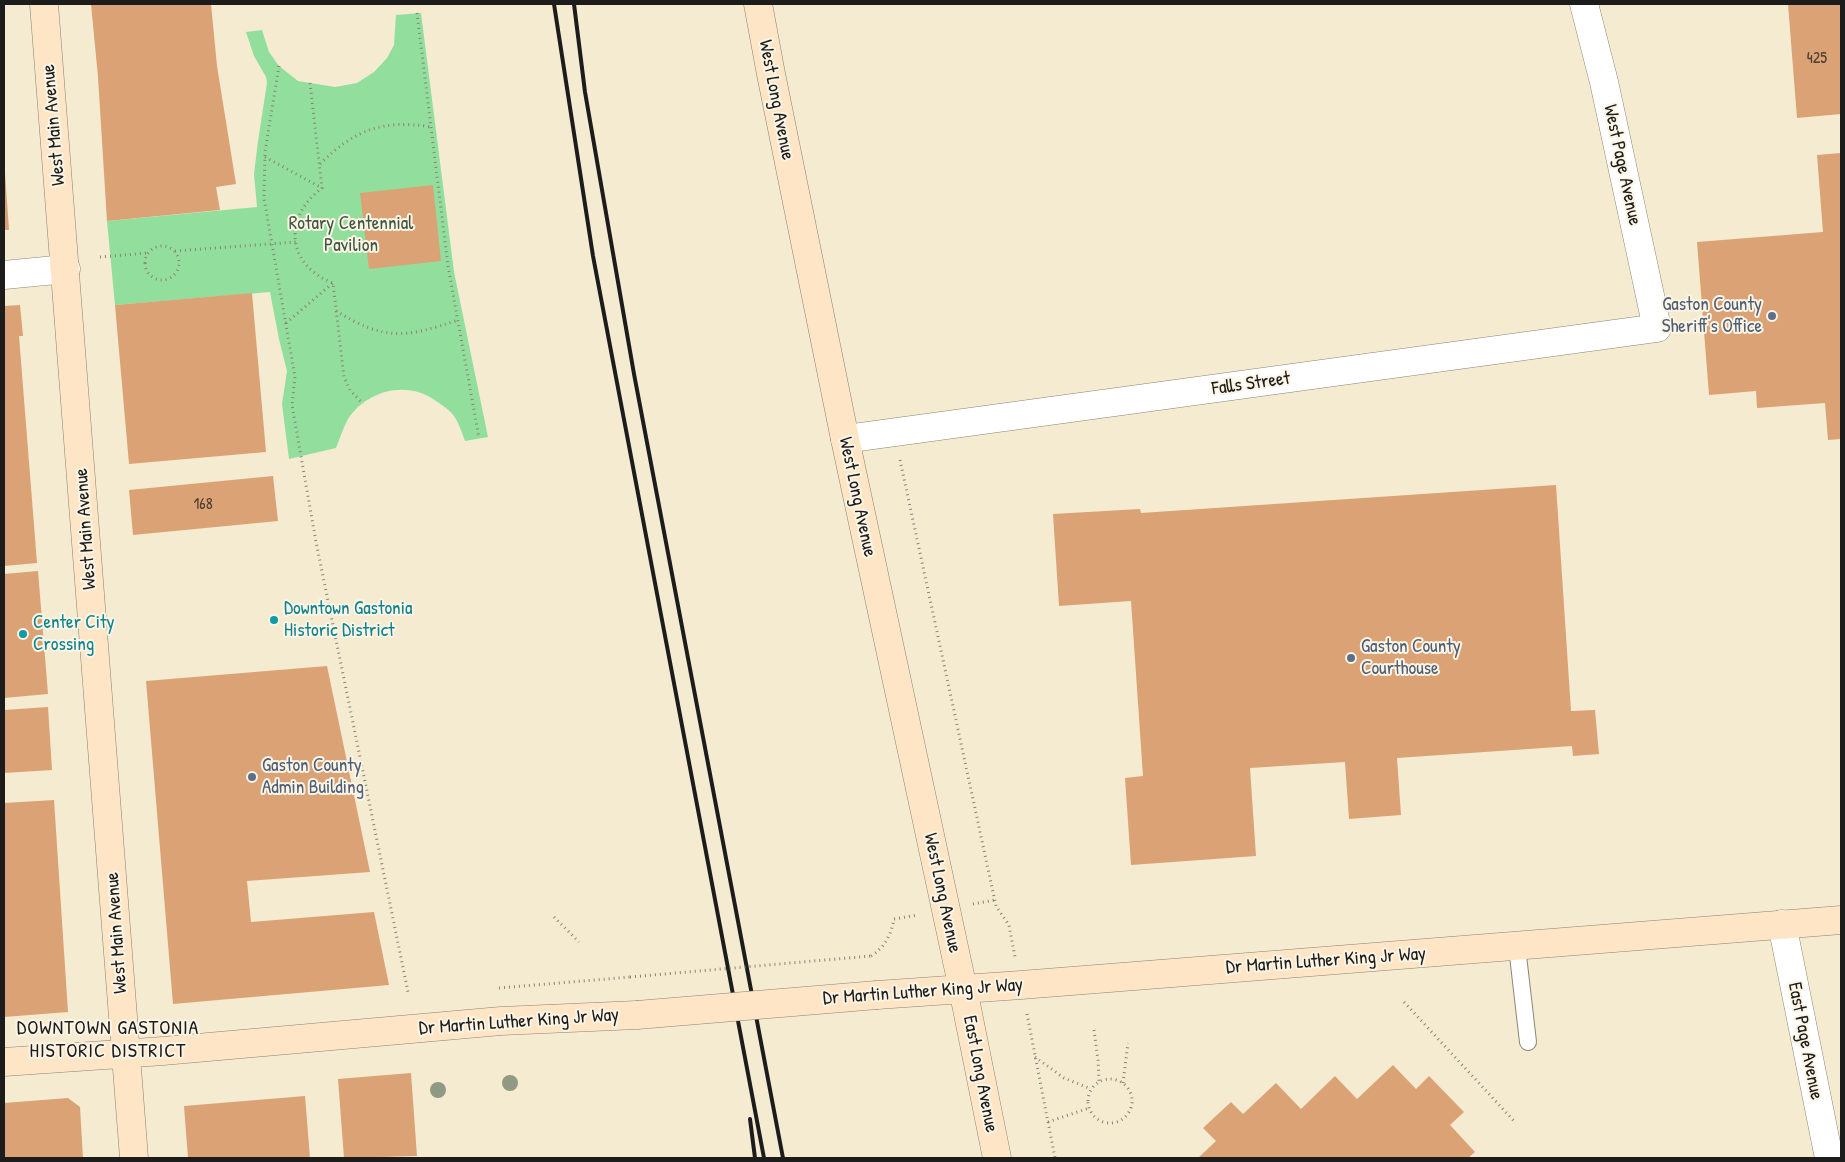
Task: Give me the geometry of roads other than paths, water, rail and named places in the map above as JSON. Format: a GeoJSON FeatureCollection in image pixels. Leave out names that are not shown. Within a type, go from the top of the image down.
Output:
{"type":"FeatureCollection","features":[{"type":"Feature","properties":{"kind":"main road","name":"West Main Avenue"},"geometry":{"type":"LineString","coordinates":[[44,4],[134,1158]]}},
{"type":"Feature","properties":{"kind":"main road","name":"West Long Avenue"},"geometry":{"type":"LineString","coordinates":[[758,4],[845,439],[963,989]]}},
{"type":"Feature","properties":{"kind":"main road","name":"Dr Martin Luther King Jr Way"},"geometry":{"type":"LineString","coordinates":[[4,1062],[126,1054],[501,1021],[637,1015],[1841,920]]}},
{"type":"Feature","properties":{"kind":"main road","name":"East Long Avenue"},"geometry":{"type":"LineString","coordinates":[[963,989],[997,1158]]}},
{"type":"Feature","properties":{"kind":"street","name":"West Page Avenue"},"geometry":{"type":"LineString","coordinates":[[1584,4],[1604,82],[1657,328]]}},
{"type":"Feature","properties":{"kind":"street"},"geometry":{"type":"LineString","coordinates":[[4,275],[66,269]]}},
{"type":"Feature","properties":{"kind":"street","name":"Falls Street"},"geometry":{"type":"LineString","coordinates":[[845,439],[1657,328]]}},
{"type":"Feature","properties":{"kind":"street","name":"East Page Avenue"},"geometry":{"type":"LineString","coordinates":[[1782,924],[1828,1158]]}},
{"type":"Feature","properties":{"kind":"lane"},"geometry":{"type":"LineString","coordinates":[[1518,946],[1528,1042]]}},
{"type":"Feature","properties":{"kind":"railway"},"geometry":{"type":"LineString","coordinates":[[554,4],[593,256],[764,1158]]}},
{"type":"Feature","properties":{"kind":"railway"},"geometry":{"type":"LineString","coordinates":[[574,4],[585,92],[634,374],[783,1158]]}},
{"type":"Feature","properties":{"kind":"railway"},"geometry":{"type":"LineString","coordinates":[[750,1119],[755,1158]]}},
{"type":"Feature","properties":{"kind":"place","name":"Gaston County Sheriff's Office"},"geometry":{"type":"Point","coordinates":[1772,316]}},
{"type":"Feature","properties":{"kind":"place","name":"Downtown Gastonia Historic District"},"geometry":{"type":"Point","coordinates":[274,620]}},
{"type":"Feature","properties":{"kind":"place","name":"Center City Crossing"},"geometry":{"type":"Point","coordinates":[23,634]}},
{"type":"Feature","properties":{"kind":"place","name":"Gaston County Courthouse"},"geometry":{"type":"Point","coordinates":[1351,658]}},
{"type":"Feature","properties":{"kind":"place","name":"Gaston County Admin Building"},"geometry":{"type":"Point","coordinates":[252,777]}},
{"type":"Feature","properties":{"kind":"district","name":"DOWNTOWN GASTONIA HISTORIC DISTRICT"},"geometry":{"type":"Point","coordinates":[108,1040]}},
{"type":"Feature","properties":{"kind":"park label","name":"Rotary Centennial Pavilion"},"geometry":{"type":"Point","coordinates":[351,235]}}]}
